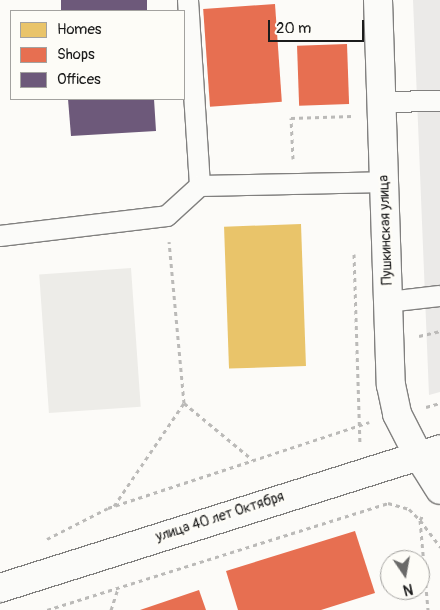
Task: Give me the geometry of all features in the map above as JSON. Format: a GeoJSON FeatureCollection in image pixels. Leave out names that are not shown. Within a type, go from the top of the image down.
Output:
{"type":"FeatureCollection","features":[{"type":"Feature","properties":{"kind":"street","name":"Пушкинская улица"},"geometry":{"type":"LineString","coordinates":[[378,0],[370,104],[385,182],[391,385],[397,414],[429,452],[433,500]]}},
{"type":"Feature","properties":{"kind":"street","name":"улица 40 лет Октября"},"geometry":{"type":"LineString","coordinates":[[0,588],[429,452]]}},
{"type":"Feature","properties":{"kind":"lane"},"geometry":{"type":"LineString","coordinates":[[188,0],[200,186]]}},
{"type":"Feature","properties":{"kind":"lane"},"geometry":{"type":"LineString","coordinates":[[370,104],[440,101]]}},
{"type":"Feature","properties":{"kind":"lane"},"geometry":{"type":"LineString","coordinates":[[0,236],[167,216],[200,186],[385,182]]}},
{"type":"Feature","properties":{"kind":"lane"},"geometry":{"type":"LineString","coordinates":[[388,302],[440,296]]}},
{"type":"Feature","properties":{"kind":"path"},"geometry":{"type":"LineString","coordinates":[[294,184],[291,118],[357,115],[370,104]]}},
{"type":"Feature","properties":{"kind":"path"},"geometry":{"type":"LineString","coordinates":[[357,115],[357,124]]}},
{"type":"Feature","properties":{"kind":"path"},"geometry":{"type":"LineString","coordinates":[[114,507],[184,403],[167,216]]}},
{"type":"Feature","properties":{"kind":"path"},"geometry":{"type":"LineString","coordinates":[[354,250],[357,426]]}},
{"type":"Feature","properties":{"kind":"path"},"geometry":{"type":"LineString","coordinates":[[416,337],[440,331]]}},
{"type":"Feature","properties":{"kind":"path"},"geometry":{"type":"LineString","coordinates":[[184,403],[253,460]]}},
{"type":"Feature","properties":{"kind":"path"},"geometry":{"type":"LineString","coordinates":[[41,542],[114,507],[357,426],[440,403]]}},
{"type":"Feature","properties":{"kind":"path"},"geometry":{"type":"LineString","coordinates":[[428,610],[420,520],[433,500]]}},
{"type":"Feature","properties":{"kind":"path"},"geometry":{"type":"LineString","coordinates":[[47,610],[388,503],[409,508],[440,547]]}},
{"type":"Feature","properties":{"kind":"path"},"geometry":{"type":"LineString","coordinates":[[111,610],[118,587]]}},
{"type":"Feature","properties":{"kind":"shaded area"},"geometry":{"type":"Polygon","coordinates":[[[413,0],[440,0],[440,392],[429,395],[413,0]]]}},
{"type":"Feature","properties":{"kind":"shaded area"},"geometry":{"type":"Polygon","coordinates":[[[131,268],[141,407],[49,413],[39,274],[131,268]]]}},
{"type":"Feature","properties":{"kind":"building: Homes"},"geometry":{"type":"Polygon","coordinates":[[[301,224],[306,366],[229,369],[224,227],[301,224]]]}},
{"type":"Feature","properties":{"kind":"building: Shops"},"geometry":{"type":"Polygon","coordinates":[[[275,4],[282,102],[210,107],[203,9],[275,4]]]}},
{"type":"Feature","properties":{"kind":"building: Shops"},"geometry":{"type":"Polygon","coordinates":[[[347,44],[349,104],[299,106],[297,46],[347,44]]]}},
{"type":"Feature","properties":{"kind":"building: Shops"},"geometry":{"type":"Polygon","coordinates":[[[355,531],[375,593],[321,610],[238,610],[226,571],[355,531]]]}},
{"type":"Feature","properties":{"kind":"building: Shops"},"geometry":{"type":"Polygon","coordinates":[[[199,590],[206,610],[140,610],[199,590]]]}},
{"type":"Feature","properties":{"kind":"building: Offices"},"geometry":{"type":"Polygon","coordinates":[[[61,0],[147,0],[147,10],[61,10],[61,0]]]}},
{"type":"Feature","properties":{"kind":"building: Offices"},"geometry":{"type":"Polygon","coordinates":[[[68,100],[154,100],[156,131],[71,136],[68,100]]]}}]}
